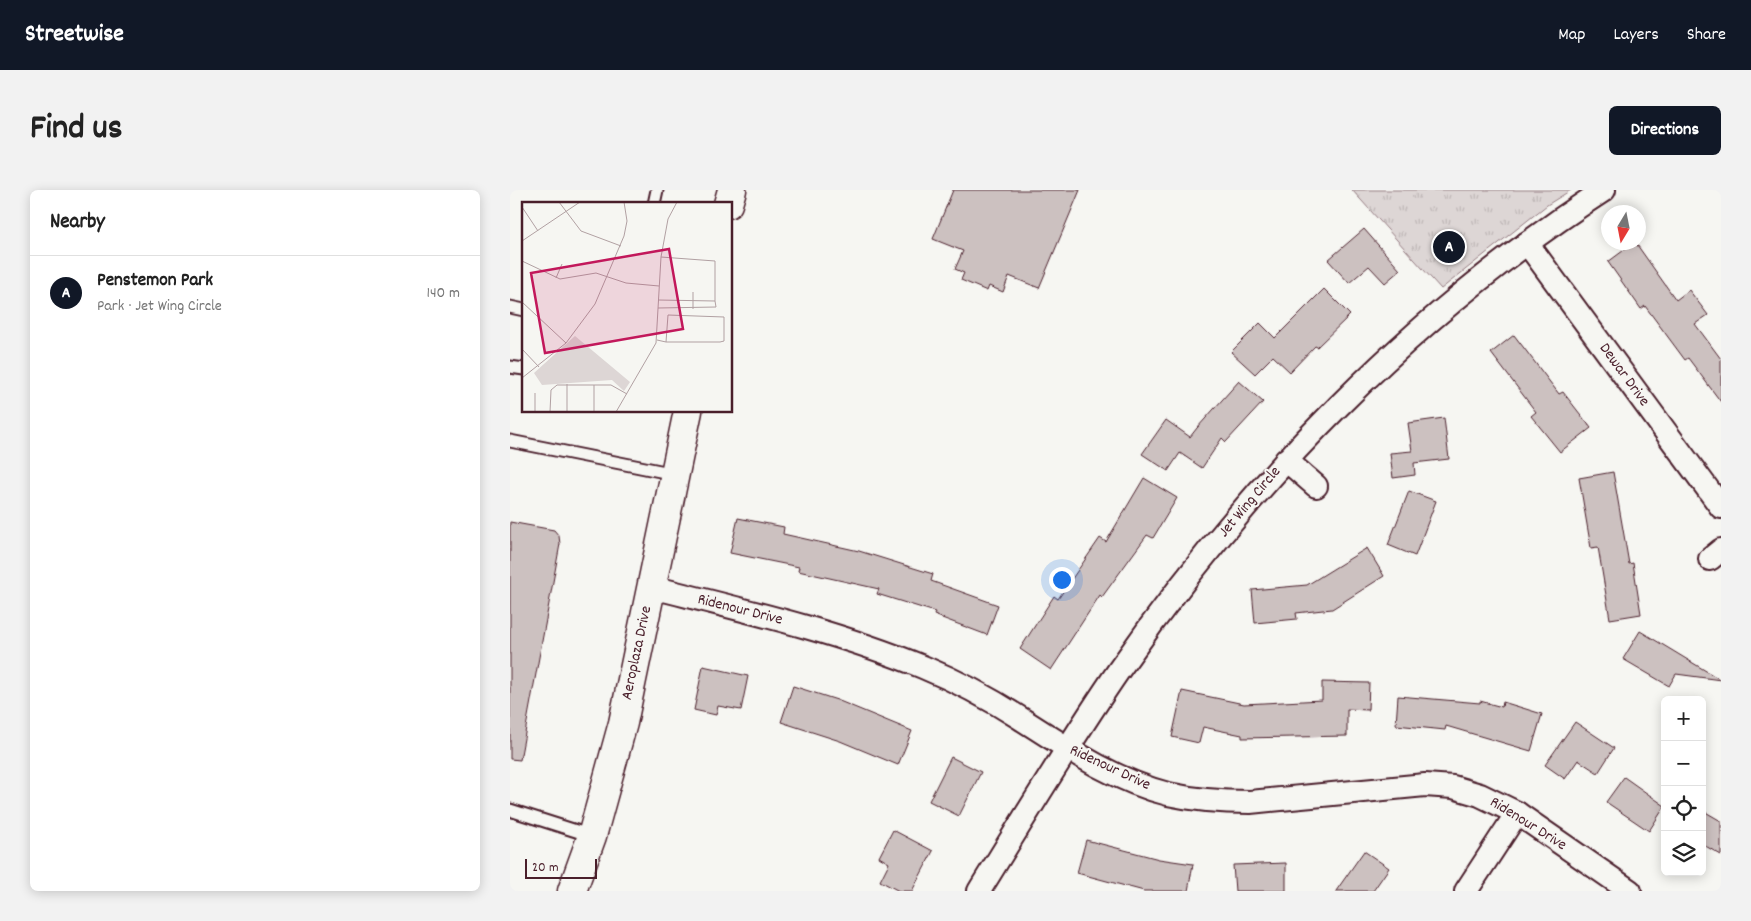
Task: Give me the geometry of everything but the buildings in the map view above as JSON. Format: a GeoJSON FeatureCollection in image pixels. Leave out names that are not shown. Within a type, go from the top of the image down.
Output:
{"type":"FeatureCollection","features":[{"type":"Feature","properties":{"kind":"street","name":"Jet Wing Circle"},"geometry":{"type":"LineString","coordinates":[[979,891],[1119,670],[1226,530],[1286,460],[1341,402],[1454,300],[1527,243],[1604,190]]}},
{"type":"Feature","properties":{"kind":"street","name":"Dewar Drive"},"geometry":{"type":"LineString","coordinates":[[1527,243],[1721,507]]}},
{"type":"Feature","properties":{"kind":"street","name":"Aeroplaza Drive"},"geometry":{"type":"LineString","coordinates":[[572,891],[592,836],[622,723],[688,412]]}},
{"type":"Feature","properties":{"kind":"street"},"geometry":{"type":"LineString","coordinates":[[1286,460],[1316,486]]}},
{"type":"Feature","properties":{"kind":"street","name":"Ridenour Drive"},"geometry":{"type":"LineString","coordinates":[[652,587],[822,630],[924,667],[970,688],[1068,749],[1111,772],[1140,785],[1192,799],[1250,802],[1425,785],[1453,787],[1480,795],[1516,813],[1630,891]]}},
{"type":"Feature","properties":{"kind":"street"},"geometry":{"type":"LineString","coordinates":[[1466,891],[1516,813]]}},
{"type":"Feature","properties":{"kind":"lane"},"geometry":{"type":"LineString","coordinates":[[510,441],[675,474]]}},
{"type":"Feature","properties":{"kind":"lane"},"geometry":{"type":"LineString","coordinates":[[510,810],[592,836]]}},
{"type":"Feature","properties":{"kind":"green space"},"geometry":{"type":"Polygon","coordinates":[[[1352,190],[1571,190],[1547,205],[1441,289],[1352,190]]]}},
{"type":"Feature","properties":{"kind":"place","name":"Penstemon Park"},"geometry":{"type":"Point","coordinates":[1449,247]}}]}
